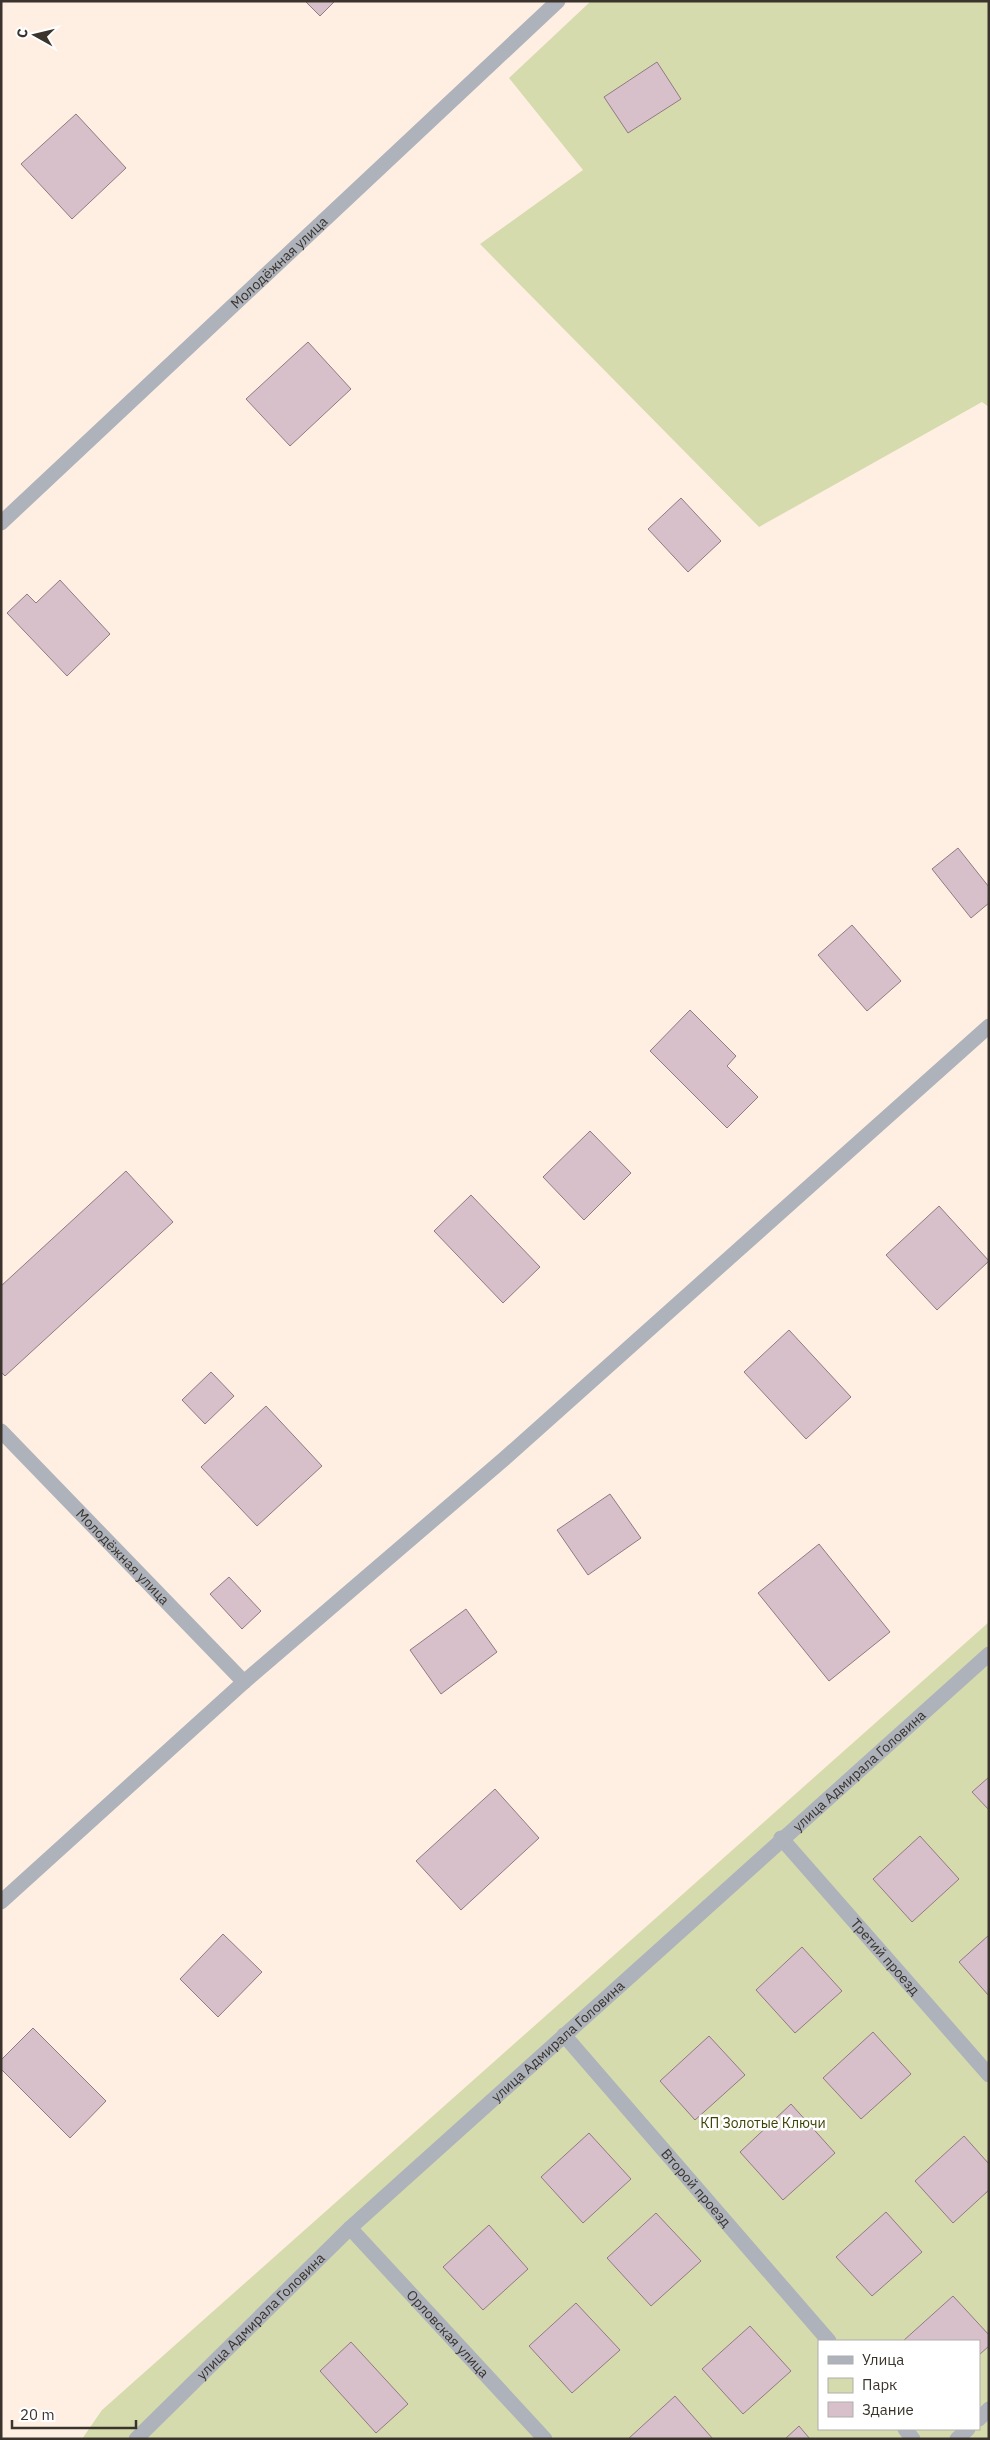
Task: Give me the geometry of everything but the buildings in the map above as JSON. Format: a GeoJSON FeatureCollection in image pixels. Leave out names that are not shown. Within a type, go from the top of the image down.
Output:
{"type":"FeatureCollection","features":[{"type":"Feature","properties":{"kind":"street","name":"Молодёжная улица"},"geometry":{"type":"LineString","coordinates":[[1,523],[558,1]]}},
{"type":"Feature","properties":{"kind":"street"},"geometry":{"type":"LineString","coordinates":[[1,1902],[244,1682],[504,1459],[989,1026]]}},
{"type":"Feature","properties":{"kind":"street","name":"Молодёжная улица"},"geometry":{"type":"LineString","coordinates":[[1,1431],[244,1682]]}},
{"type":"Feature","properties":{"kind":"street","name":"улица Адмирала Головина"},"geometry":{"type":"LineString","coordinates":[[136,2439],[350,2228],[989,1654]]}},
{"type":"Feature","properties":{"kind":"street","name":"Третий проезд"},"geometry":{"type":"LineString","coordinates":[[782,1838],[989,2075]]}},
{"type":"Feature","properties":{"kind":"street","name":"Второй проезд"},"geometry":{"type":"LineString","coordinates":[[564,2035],[828,2340]]}},
{"type":"Feature","properties":{"kind":"street","name":"Орловская улица"},"geometry":{"type":"LineString","coordinates":[[350,2228],[545,2439]]}},
{"type":"Feature","properties":{"kind":"street"},"geometry":{"type":"LineString","coordinates":[[957,2439],[967,2430]]}},
{"type":"Feature","properties":{"kind":"green space"},"geometry":{"type":"Polygon","coordinates":[[[591,1],[989,1],[989,407],[982,402],[759,527],[480,244],[583,170],[509,78],[591,1]]]}},
{"type":"Feature","properties":{"kind":"green space","name":"КП Золотые Ключи"},"geometry":{"type":"Polygon","coordinates":[[[989,1622],[989,2439],[82,2439],[102,2410],[989,1622]]]}}]}
